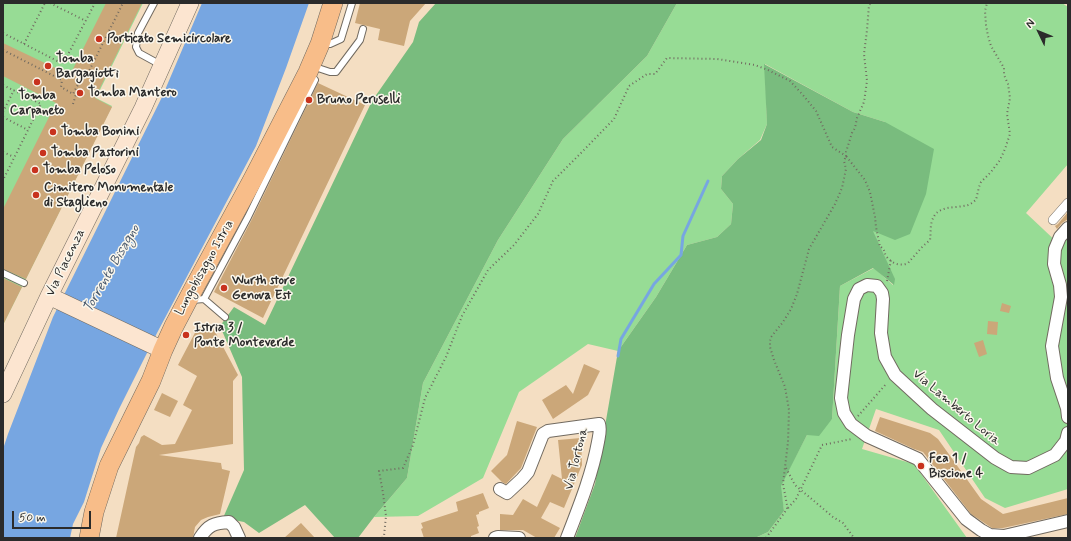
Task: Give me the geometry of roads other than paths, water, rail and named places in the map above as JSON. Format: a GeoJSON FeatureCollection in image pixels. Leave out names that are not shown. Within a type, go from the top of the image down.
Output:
{"type":"FeatureCollection","features":[{"type":"Feature","properties":{"kind":"main road","name":"Via Piacenza"},"geometry":{"type":"LineString","coordinates":[[3,394],[143,108],[190,3]]}},
{"type":"Feature","properties":{"kind":"main road","name":"Lungobisagno Istria"},"geometry":{"type":"LineString","coordinates":[[88,538],[94,512],[109,466],[151,381],[158,347],[196,296],[243,213],[320,44],[334,3]]}},
{"type":"Feature","properties":{"kind":"main road"},"geometry":{"type":"LineString","coordinates":[[151,381],[176,339],[196,296]]}},
{"type":"Feature","properties":{"kind":"main road"},"geometry":{"type":"LineString","coordinates":[[50,297],[158,347]]}},
{"type":"Feature","properties":{"kind":"street"},"geometry":{"type":"LineString","coordinates":[[1053,220],[1068,203]]}},
{"type":"Feature","properties":{"kind":"street"},"geometry":{"type":"LineString","coordinates":[[1068,228],[1060,238],[1055,249],[1054,264],[1060,284],[1061,297],[1052,346],[1057,378],[1067,408],[1068,417]]}},
{"type":"Feature","properties":{"kind":"street","name":"Via Lamberto Loria"},"geometry":{"type":"LineString","coordinates":[[1068,434],[1066,441],[1055,455],[1028,468],[1011,467],[995,458],[932,409],[895,375],[885,357],[881,333],[882,293],[876,286],[867,285],[860,289],[854,299],[848,335],[841,398],[844,413],[851,424],[867,436],[918,459],[966,518],[990,535],[1004,536],[1068,521]]}},
{"type":"Feature","properties":{"kind":"street","name":"Via Tortona"},"geometry":{"type":"LineString","coordinates":[[500,489],[507,493],[528,472],[543,434],[548,431],[599,424],[600,432],[596,454],[567,538]]}},
{"type":"Feature","properties":{"kind":"street"},"geometry":{"type":"LineString","coordinates":[[200,538],[205,530],[210,526],[229,522],[234,527],[239,538]]}},
{"type":"Feature","properties":{"kind":"street"},"geometry":{"type":"LineString","coordinates":[[495,538],[519,538]]}},
{"type":"Feature","properties":{"kind":"lane"},"geometry":{"type":"LineString","coordinates":[[154,3],[138,33],[136,47],[139,53],[162,65]]}},
{"type":"Feature","properties":{"kind":"lane"},"geometry":{"type":"LineString","coordinates":[[320,44],[330,44],[340,39],[352,3]]}},
{"type":"Feature","properties":{"kind":"lane"},"geometry":{"type":"LineString","coordinates":[[309,69],[336,72],[360,40],[363,29]]}},
{"type":"Feature","properties":{"kind":"lane"},"geometry":{"type":"LineString","coordinates":[[3,273],[24,283]]}},
{"type":"Feature","properties":{"kind":"lane"},"geometry":{"type":"LineString","coordinates":[[196,296],[226,317]]}},
{"type":"Feature","properties":{"kind":"water","name":"Torrente Bisagno"},"geometry":{"type":"Polygon","coordinates":[[[202,3],[309,3],[256,146],[157,333],[119,409],[101,448],[84,502],[73,524],[70,538],[3,538],[3,449],[8,434],[53,317],[162,97],[202,3]]]}},
{"type":"Feature","properties":{"kind":"waterway"},"geometry":{"type":"LineString","coordinates":[[618,356],[621,339],[654,284],[681,255],[683,236],[708,181]]}},
{"type":"Feature","properties":{"kind":"place","name":"Porticato Semicircolare"},"geometry":{"type":"Point","coordinates":[99,39]}},
{"type":"Feature","properties":{"kind":"place","name":"Tomba Bargagiotti"},"geometry":{"type":"Point","coordinates":[48,66]}},
{"type":"Feature","properties":{"kind":"place","name":"Tomba Carpaneto"},"geometry":{"type":"Point","coordinates":[37,82]}},
{"type":"Feature","properties":{"kind":"place","name":"Tomba Mantero"},"geometry":{"type":"Point","coordinates":[80,93]}},
{"type":"Feature","properties":{"kind":"place","name":"Bruno Peruselli"},"geometry":{"type":"Point","coordinates":[309,100]}},
{"type":"Feature","properties":{"kind":"place","name":"Tomba Bonini"},"geometry":{"type":"Point","coordinates":[53,132]}},
{"type":"Feature","properties":{"kind":"place","name":"Tomba Pastorini"},"geometry":{"type":"Point","coordinates":[43,153]}},
{"type":"Feature","properties":{"kind":"place","name":"Tomba Peloso"},"geometry":{"type":"Point","coordinates":[35,170]}},
{"type":"Feature","properties":{"kind":"place","name":"Cimitero Monumentale di Staglieno"},"geometry":{"type":"Point","coordinates":[36,195]}},
{"type":"Feature","properties":{"kind":"place","name":"Wurth store Genova Est"},"geometry":{"type":"Point","coordinates":[224,288]}},
{"type":"Feature","properties":{"kind":"place","name":"Istria 3 / Ponte Monteverde"},"geometry":{"type":"Point","coordinates":[186,335]}},
{"type":"Feature","properties":{"kind":"place","name":"Fea 1 / Biscione 4"},"geometry":{"type":"Point","coordinates":[921,466]}}]}
